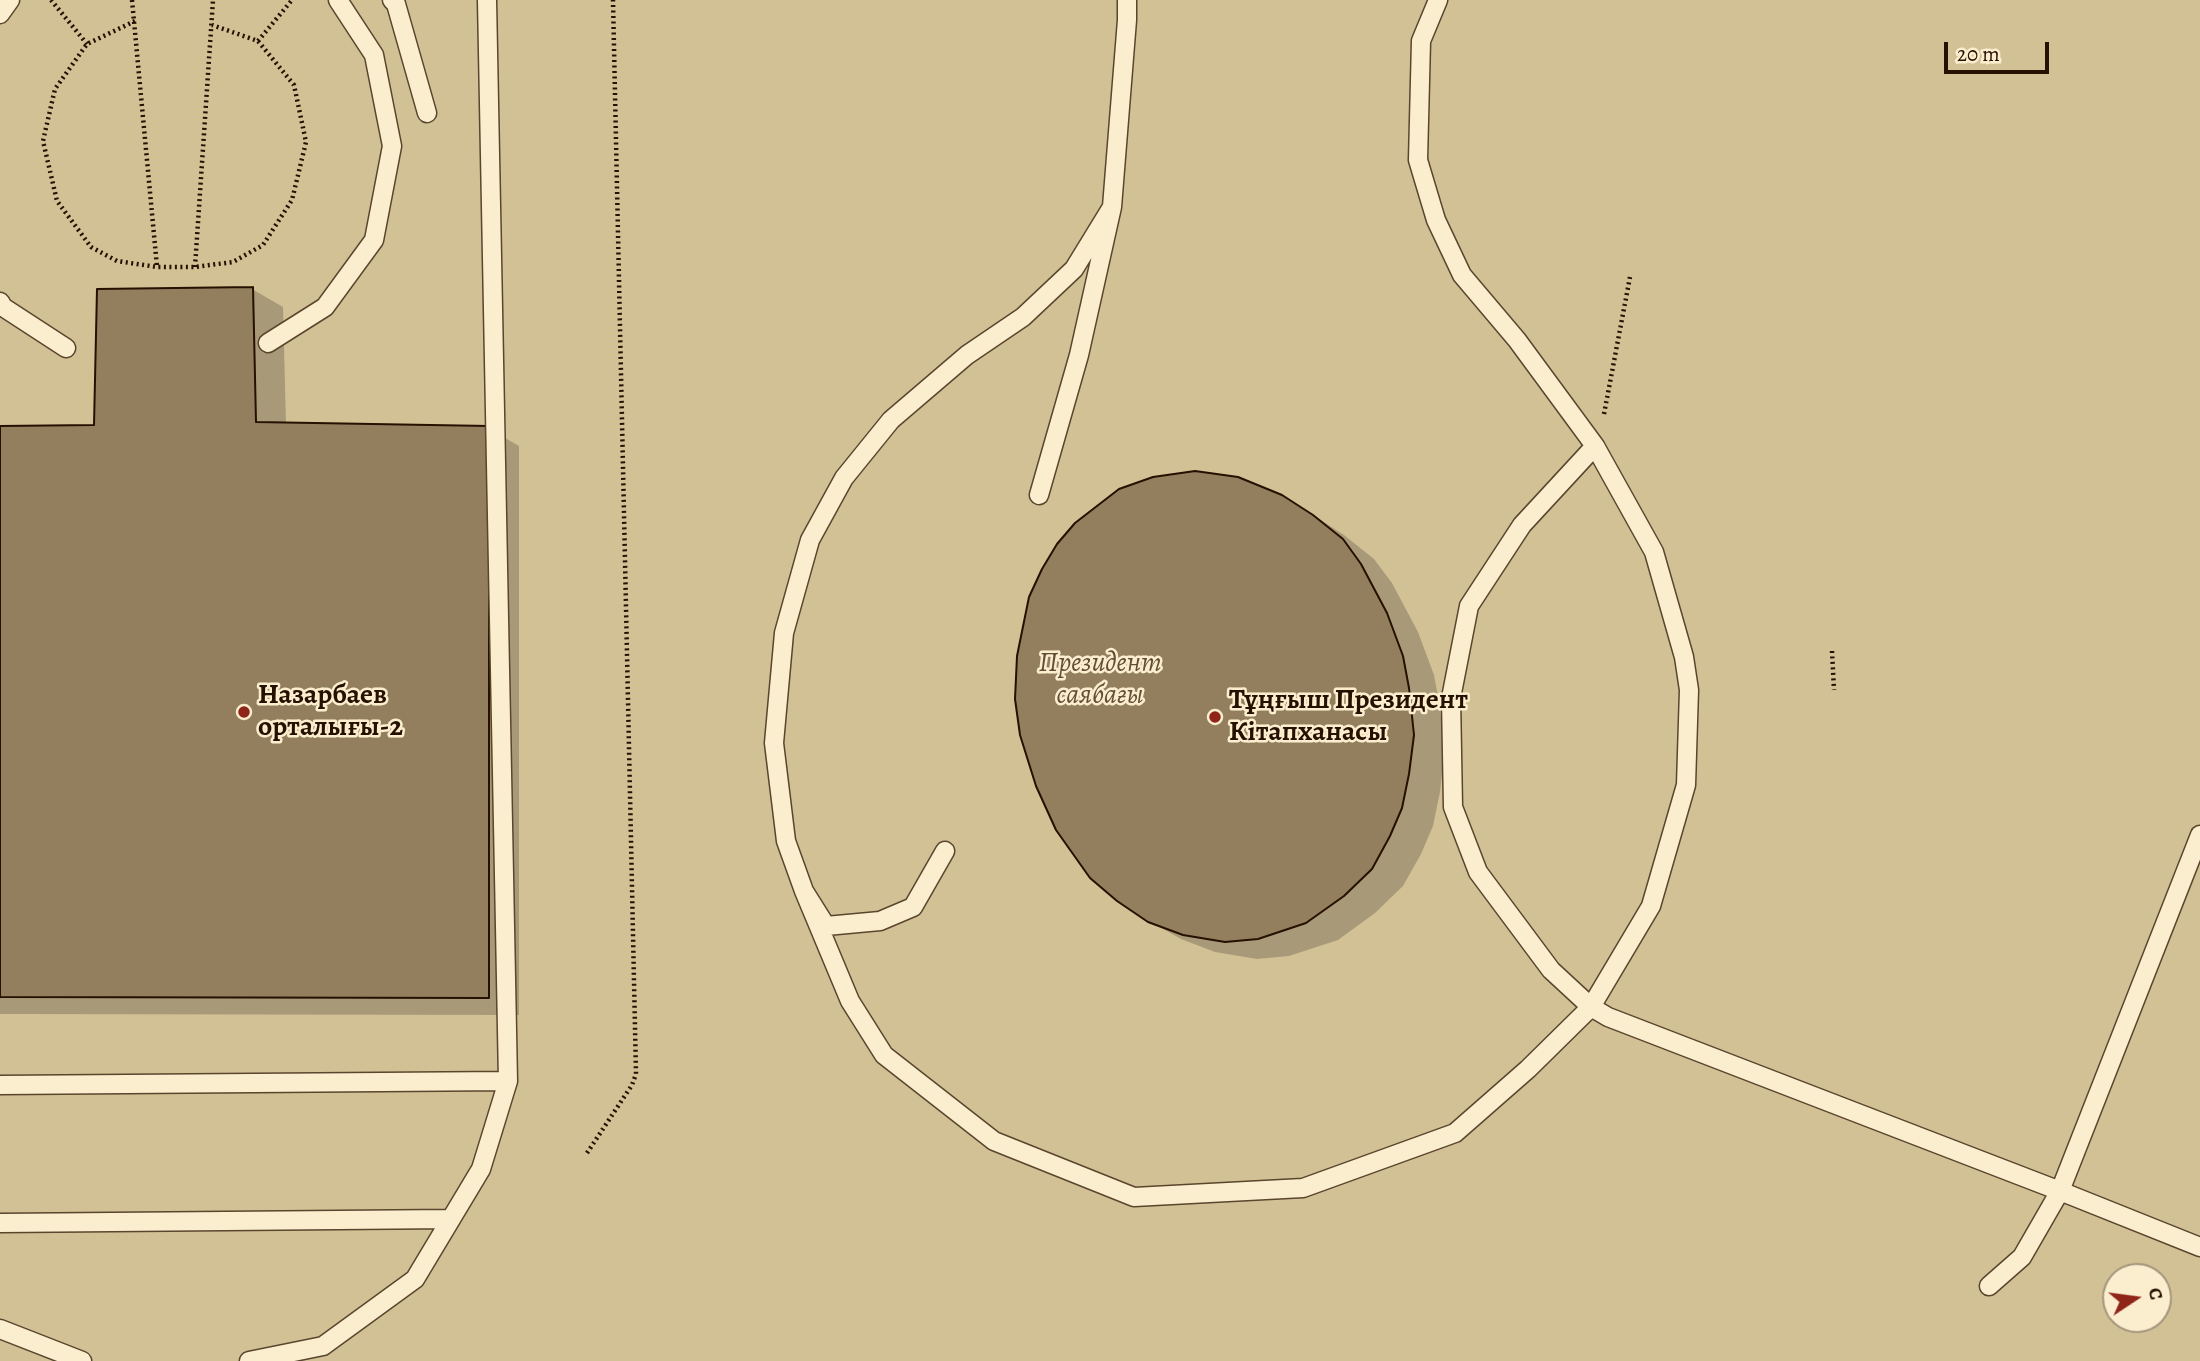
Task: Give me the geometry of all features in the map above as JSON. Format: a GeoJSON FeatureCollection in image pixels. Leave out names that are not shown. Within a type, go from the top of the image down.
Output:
{"type":"FeatureCollection","features":[{"type":"Feature","properties":{"kind":"lane"},"geometry":{"type":"LineString","coordinates":[[0,13],[10,0]]}},
{"type":"Feature","properties":{"kind":"lane"},"geometry":{"type":"LineString","coordinates":[[268,343],[325,307],[374,240],[392,146],[374,55],[338,0]]}},
{"type":"Feature","properties":{"kind":"lane"},"geometry":{"type":"LineString","coordinates":[[392,0],[396,4],[427,113]]}},
{"type":"Feature","properties":{"kind":"lane"},"geometry":{"type":"LineString","coordinates":[[249,1361],[323,1346],[415,1279],[481,1169],[508,1081],[487,0]]}},
{"type":"Feature","properties":{"kind":"lane"},"geometry":{"type":"LineString","coordinates":[[1039,495],[1079,355],[1112,207],[1127,0]]}},
{"type":"Feature","properties":{"kind":"lane"},"geometry":{"type":"LineString","coordinates":[[1112,207],[1074,269],[1023,317],[967,355],[891,420],[844,478],[810,540],[784,633],[774,743],[786,841],[850,1001],[884,1055],[994,1141],[1134,1197],[1303,1188],[1455,1133],[1528,1069],[1591,1007],[1651,906],[1686,785],[1689,690],[1684,657],[1654,552],[1595,446],[1517,340],[1462,275],[1436,220],[1418,160],[1421,41],[1438,0]]}},
{"type":"Feature","properties":{"kind":"lane"},"geometry":{"type":"LineString","coordinates":[[0,302],[3,307],[66,348]]}},
{"type":"Feature","properties":{"kind":"lane"},"geometry":{"type":"LineString","coordinates":[[1595,446],[1522,525],[1469,606],[1451,698],[1453,807],[1478,872],[1550,971],[1591,1007],[1608,1017],[2200,1247]]}},
{"type":"Feature","properties":{"kind":"lane"},"geometry":{"type":"LineString","coordinates":[[1989,1286],[2022,1257],[2060,1191],[2200,835]]}},
{"type":"Feature","properties":{"kind":"lane"},"geometry":{"type":"LineString","coordinates":[[804,891],[826,926],[880,921],[913,907],[945,851]]}},
{"type":"Feature","properties":{"kind":"lane"},"geometry":{"type":"LineString","coordinates":[[0,1084],[508,1081]]}},
{"type":"Feature","properties":{"kind":"lane"},"geometry":{"type":"LineString","coordinates":[[0,1223],[451,1219]]}},
{"type":"Feature","properties":{"kind":"lane"},"geometry":{"type":"LineString","coordinates":[[0,1329],[82,1361]]}},
{"type":"Feature","properties":{"kind":"path"},"geometry":{"type":"LineString","coordinates":[[51,0],[87,44]]}},
{"type":"Feature","properties":{"kind":"path"},"geometry":{"type":"LineString","coordinates":[[132,0],[157,267]]}},
{"type":"Feature","properties":{"kind":"path"},"geometry":{"type":"LineString","coordinates":[[195,267],[213,0]]}},
{"type":"Feature","properties":{"kind":"path"},"geometry":{"type":"LineString","coordinates":[[258,41],[292,0]]}},
{"type":"Feature","properties":{"kind":"path"},"geometry":{"type":"LineString","coordinates":[[587,1153],[632,1085],[636,1074],[612,0]]}},
{"type":"Feature","properties":{"kind":"path"},"geometry":{"type":"LineString","coordinates":[[135,21],[87,44],[55,89],[43,141],[57,201],[91,247],[117,261],[157,267],[195,267],[233,262],[263,245],[292,200],[306,142],[294,85],[258,41],[212,25]]}},
{"type":"Feature","properties":{"kind":"path"},"geometry":{"type":"LineString","coordinates":[[1595,446],[1608,401],[1630,277]]}},
{"type":"Feature","properties":{"kind":"path"},"geometry":{"type":"LineString","coordinates":[[1832,651],[1833,690]]}},
{"type":"Feature","properties":{"kind":"green space","name":"Президент саябағы"},"geometry":{"type":"Polygon","coordinates":[[[0,0],[2200,0],[2200,1361],[0,1361],[0,0]]]}},
{"type":"Feature","properties":{"kind":"building","name":"Назарбаев орталығы-2"},"geometry":{"type":"Polygon","coordinates":[[[253,287],[256,422],[489,426],[489,998],[0,997],[0,426],[94,425],[97,289],[253,287]]]}},
{"type":"Feature","properties":{"kind":"building","name":"Тұңғыш Президент Кітапханасы"},"geometry":{"type":"Polygon","coordinates":[[[1195,471],[1238,477],[1282,495],[1343,539],[1361,564],[1387,613],[1403,656],[1409,688],[1414,735],[1409,774],[1402,808],[1372,869],[1344,896],[1306,923],[1258,939],[1225,942],[1183,935],[1148,922],[1090,878],[1056,830],[1036,786],[1020,735],[1015,699],[1017,656],[1029,597],[1057,544],[1075,523],[1119,489],[1153,477],[1195,471]]]}},
{"type":"Feature","properties":{"kind":"place","name":"Назарбаев орталығы-2"},"geometry":{"type":"Point","coordinates":[244,712]}},
{"type":"Feature","properties":{"kind":"place","name":"Тұңғыш Президент Кітапханасы"},"geometry":{"type":"Point","coordinates":[1215,717]}}]}
